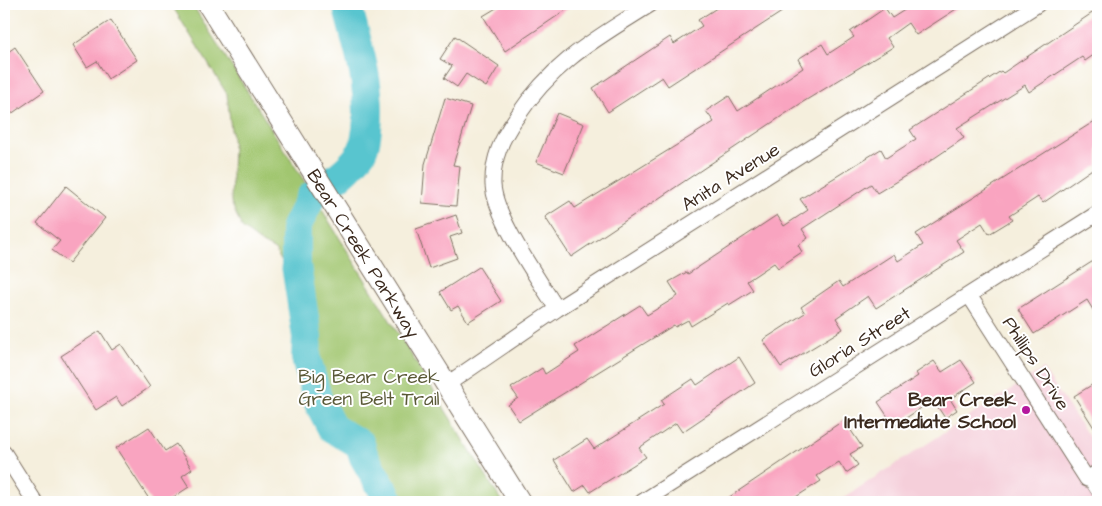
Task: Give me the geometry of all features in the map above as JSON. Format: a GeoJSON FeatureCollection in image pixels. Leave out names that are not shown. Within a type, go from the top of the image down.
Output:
{"type":"FeatureCollection","features":[{"type":"Feature","properties":{"kind":"main road","name":"Bear Creek Parkway"},"geometry":{"type":"LineString","coordinates":[[208,4],[520,502]]}},
{"type":"Feature","properties":{"kind":"street"},"geometry":{"type":"LineString","coordinates":[[557,309],[514,239],[500,209],[493,186],[498,148],[505,132],[526,102],[555,69],[576,51],[651,4]]}},
{"type":"Feature","properties":{"kind":"street","name":"Anita Avenue"},"geometry":{"type":"LineString","coordinates":[[446,385],[557,309],[1038,4]]}},
{"type":"Feature","properties":{"kind":"street","name":"Gloria Street"},"geometry":{"type":"LineString","coordinates":[[642,502],[1098,213]]}},
{"type":"Feature","properties":{"kind":"street","name":"Phillips Drive"},"geometry":{"type":"LineString","coordinates":[[969,295],[1093,476]]}},
{"type":"Feature","properties":{"kind":"street"},"geometry":{"type":"LineString","coordinates":[[4,453],[35,502]]}},
{"type":"Feature","properties":{"kind":"lane"},"geometry":{"type":"LineString","coordinates":[[1093,476],[1098,496]]}},
{"type":"Feature","properties":{"kind":"shaded area","name":"Bear Creek Intermediate School"},"geometry":{"type":"Polygon","coordinates":[[[1043,369],[1098,450],[1098,502],[837,502],[1043,369]]]}},
{"type":"Feature","properties":{"kind":"green space","name":"Big Bear Creek Green Belt Trail"},"geometry":{"type":"Polygon","coordinates":[[[171,4],[192,4],[308,187],[502,502],[390,502],[364,457],[360,444],[332,428],[318,401],[312,379],[295,285],[275,250],[242,228],[231,202],[233,147],[227,94],[171,4]]]}},
{"type":"Feature","properties":{"kind":"building"},"geometry":{"type":"Polygon","coordinates":[[[503,4],[575,4],[505,51],[483,16],[503,4]]]}},
{"type":"Feature","properties":{"kind":"building"},"geometry":{"type":"Polygon","coordinates":[[[723,4],[794,4],[668,86],[662,77],[608,112],[593,88],[670,37],[674,44],[702,26],[698,20],[723,4]]]}},
{"type":"Feature","properties":{"kind":"building"},"geometry":{"type":"Polygon","coordinates":[[[914,4],[964,4],[916,35],[908,23],[887,38],[893,47],[803,102],[571,257],[545,217],[570,201],[575,208],[714,122],[706,111],[729,96],[738,111],[803,68],[798,59],[822,44],[828,54],[854,37],[850,32],[885,8],[892,18],[914,4]]]}},
{"type":"Feature","properties":{"kind":"building"},"geometry":{"type":"Polygon","coordinates":[[[1098,9],[1098,52],[1085,61],[1082,57],[1029,92],[1025,85],[957,128],[964,138],[930,161],[877,193],[871,184],[802,229],[808,238],[798,245],[802,252],[778,268],[774,263],[747,281],[753,290],[691,326],[688,320],[675,327],[674,325],[519,421],[508,405],[518,398],[511,388],[542,368],[545,374],[579,352],[575,346],[640,305],[647,315],[678,296],[669,282],[687,272],[688,274],[777,215],[784,226],[808,210],[800,199],[881,149],[886,158],[916,139],[910,130],[1001,71],[1003,73],[1098,9]]]}},
{"type":"Feature","properties":{"kind":"building"},"geometry":{"type":"Polygon","coordinates":[[[111,20],[137,60],[108,79],[97,61],[87,67],[73,45],[111,20]]]}},
{"type":"Feature","properties":{"kind":"building"},"geometry":{"type":"Polygon","coordinates":[[[455,36],[499,66],[486,87],[466,74],[457,87],[444,78],[452,66],[440,59],[455,36]]]}},
{"type":"Feature","properties":{"kind":"building"},"geometry":{"type":"Polygon","coordinates":[[[15,47],[44,91],[4,119],[4,55],[15,47]]]}},
{"type":"Feature","properties":{"kind":"building"},"geometry":{"type":"Polygon","coordinates":[[[445,98],[471,106],[453,165],[460,166],[456,206],[422,203],[425,164],[445,98]]]}},
{"type":"Feature","properties":{"kind":"building"},"geometry":{"type":"Polygon","coordinates":[[[557,113],[584,124],[564,173],[536,162],[557,113]]]}},
{"type":"Feature","properties":{"kind":"building"},"geometry":{"type":"Polygon","coordinates":[[[1098,119],[1098,165],[1043,203],[1038,197],[1009,216],[1012,220],[989,234],[982,223],[956,240],[964,252],[876,308],[868,296],[836,318],[843,329],[781,367],[763,340],[805,313],[801,307],[839,281],[843,287],[894,254],[898,261],[923,245],[916,234],[1098,119]]]}},
{"type":"Feature","properties":{"kind":"building"},"geometry":{"type":"Polygon","coordinates":[[[66,186],[105,218],[69,263],[52,250],[60,241],[37,223],[66,186]]]}},
{"type":"Feature","properties":{"kind":"building"},"geometry":{"type":"Polygon","coordinates":[[[456,215],[462,233],[450,237],[457,258],[429,268],[416,229],[456,215]]]}},
{"type":"Feature","properties":{"kind":"building"},"geometry":{"type":"Polygon","coordinates":[[[1098,258],[1098,318],[1087,300],[1034,334],[1018,309],[1098,258]]]}},
{"type":"Feature","properties":{"kind":"building"},"geometry":{"type":"Polygon","coordinates":[[[479,267],[501,301],[468,322],[458,306],[451,310],[440,292],[479,267]]]}},
{"type":"Feature","properties":{"kind":"building"},"geometry":{"type":"Polygon","coordinates":[[[100,331],[112,350],[121,344],[150,387],[122,406],[116,397],[96,410],[61,356],[100,331]]]}},
{"type":"Feature","properties":{"kind":"building"},"geometry":{"type":"Polygon","coordinates":[[[739,357],[755,383],[682,432],[676,423],[639,448],[646,457],[590,492],[585,485],[574,492],[554,460],[587,439],[594,449],[664,404],[661,400],[693,379],[697,385],[739,357]]]}},
{"type":"Feature","properties":{"kind":"building"},"geometry":{"type":"Polygon","coordinates":[[[961,360],[976,382],[950,399],[957,410],[945,418],[933,400],[894,426],[878,402],[918,376],[916,373],[934,361],[942,372],[961,360]]]}},
{"type":"Feature","properties":{"kind":"building"},"geometry":{"type":"Polygon","coordinates":[[[1098,381],[1098,434],[1074,396],[1098,381]]]}},
{"type":"Feature","properties":{"kind":"building"},"geometry":{"type":"Polygon","coordinates":[[[844,420],[862,447],[850,454],[858,465],[846,473],[839,462],[817,476],[821,481],[788,502],[722,502],[844,420]]]}},
{"type":"Feature","properties":{"kind":"building"},"geometry":{"type":"Polygon","coordinates":[[[149,427],[165,451],[176,444],[192,469],[182,476],[189,487],[166,502],[151,502],[116,448],[149,427]]]}},
{"type":"Feature","properties":{"kind":"waterway"},"geometry":{"type":"LineString","coordinates":[[347,4],[366,81],[368,113],[365,142],[362,151],[350,166],[311,197],[296,227],[296,265],[307,337],[306,358],[318,401],[332,428],[360,444],[364,457],[390,502]]}},
{"type":"Feature","properties":{"kind":"place","name":"Bear Creek Intermediate School"},"geometry":{"type":"Point","coordinates":[1026,410]}}]}
